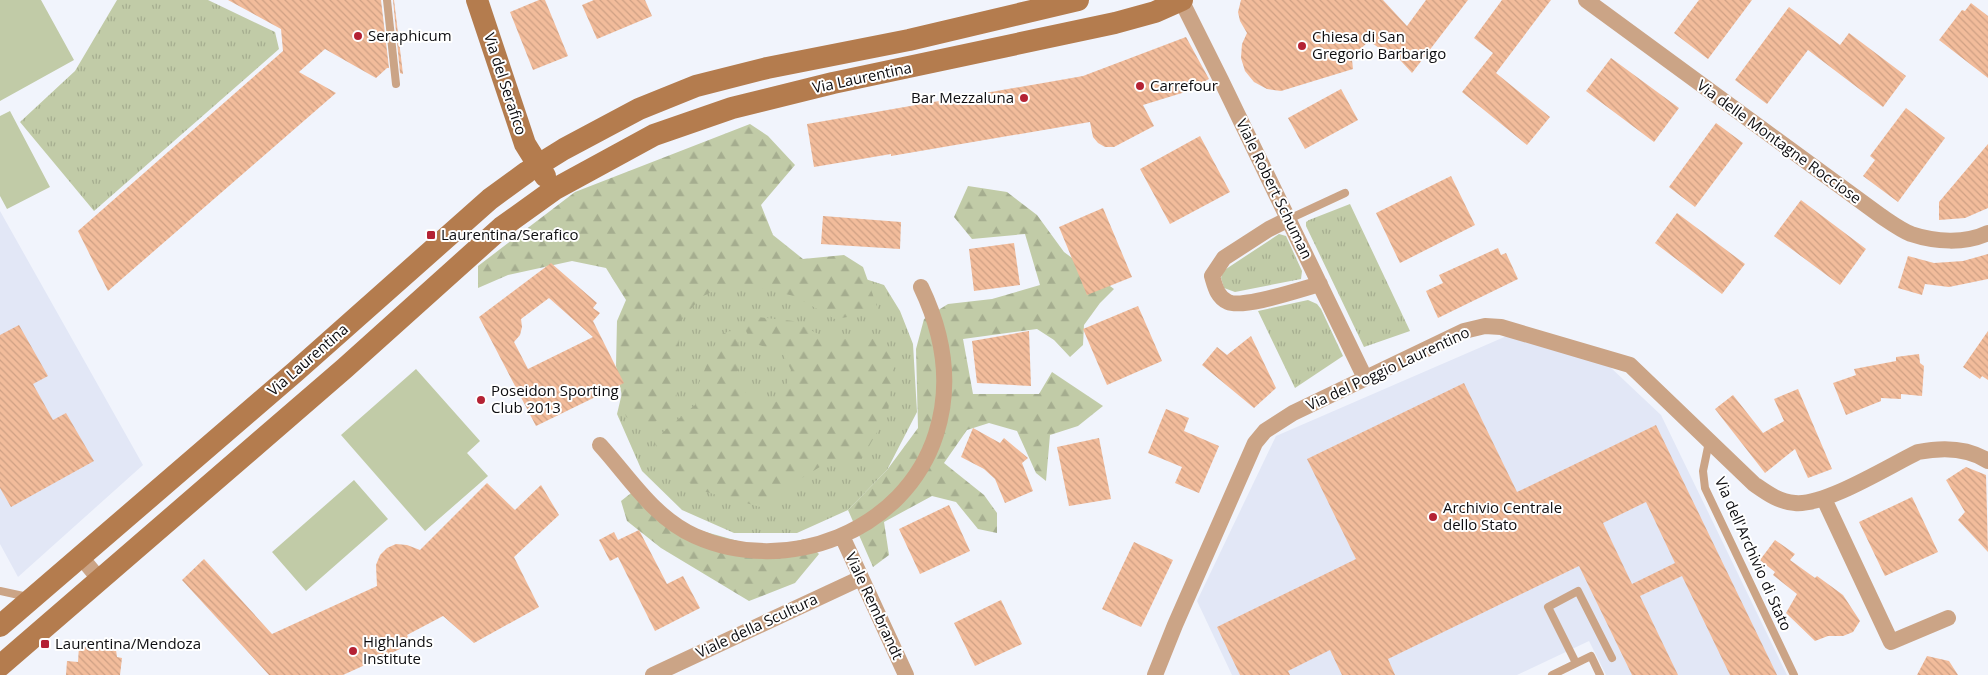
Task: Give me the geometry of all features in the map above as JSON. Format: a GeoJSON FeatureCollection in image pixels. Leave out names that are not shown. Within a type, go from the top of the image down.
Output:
{"type":"FeatureCollection","features":[{"type":"Feature","properties":{"kind":"main road","name":"Via del Serafico"},"geometry":{"type":"LineString","coordinates":[[477,0],[522,137],[537,166]]}},
{"type":"Feature","properties":{"kind":"main road","name":"Via Laurentina"},"geometry":{"type":"LineString","coordinates":[[0,626],[295,372],[490,199],[537,166],[639,109],[696,86],[823,56],[909,40],[1078,0]]}},
{"type":"Feature","properties":{"kind":"main road","name":"Via Laurentina"},"geometry":{"type":"LineString","coordinates":[[0,666],[352,362],[502,227],[554,189],[647,139],[732,108],[833,83],[1115,23],[1155,12],[1181,0]]}},
{"type":"Feature","properties":{"kind":"main road"},"geometry":{"type":"LineString","coordinates":[[537,166],[554,189]]}},
{"type":"Feature","properties":{"kind":"street","name":"Viale Robert Schuman"},"geometry":{"type":"LineString","coordinates":[[1181,0],[1365,378]]}},
{"type":"Feature","properties":{"kind":"street","name":"Via delle Montagne Rocciose"},"geometry":{"type":"LineString","coordinates":[[1586,0],[1880,216],[1910,234],[1944,241],[1977,238],[1988,233]]}},
{"type":"Feature","properties":{"kind":"street"},"geometry":{"type":"LineString","coordinates":[[1289,219],[1269,229],[1224,258],[1212,276],[1219,296],[1228,302],[1248,303],[1320,284]]}},
{"type":"Feature","properties":{"kind":"street"},"geometry":{"type":"LineString","coordinates":[[600,445],[651,504],[672,523],[693,536],[720,546],[744,551],[782,551],[815,546],[842,536],[878,513],[901,493],[923,464],[937,433],[944,397],[944,365],[938,328],[921,287]]}},
{"type":"Feature","properties":{"kind":"street","name":"Via del Poggio Laurentino"},"geometry":{"type":"LineString","coordinates":[[1156,675],[1175,625],[1242,470],[1259,438],[1286,416],[1464,331],[1486,326],[1501,327],[1630,365],[1754,484],[1778,499],[1797,504],[1824,499],[1918,452],[1953,448],[1963,450],[1988,461]]}},
{"type":"Feature","properties":{"kind":"street"},"geometry":{"type":"LineString","coordinates":[[1824,499],[1891,642],[1948,618]]}},
{"type":"Feature","properties":{"kind":"street","name":"Viale Rembrandt"},"geometry":{"type":"LineString","coordinates":[[842,536],[906,675]]}},
{"type":"Feature","properties":{"kind":"street"},"geometry":{"type":"LineString","coordinates":[[81,557],[100,580]]}},
{"type":"Feature","properties":{"kind":"street","name":"Viale della Scultura"},"geometry":{"type":"LineString","coordinates":[[653,675],[861,578]]}},
{"type":"Feature","properties":{"kind":"lane"},"geometry":{"type":"LineString","coordinates":[[388,0],[396,84]]}},
{"type":"Feature","properties":{"kind":"lane"},"geometry":{"type":"LineString","coordinates":[[1289,219],[1345,193]]}},
{"type":"Feature","properties":{"kind":"lane","name":"Via dell'Archivio di Stato"},"geometry":{"type":"LineString","coordinates":[[1709,442],[1703,471],[1704,488],[1794,675]]}},
{"type":"Feature","properties":{"kind":"lane"},"geometry":{"type":"LineString","coordinates":[[0,591],[32,598]]}},
{"type":"Feature","properties":{"kind":"lane"},"geometry":{"type":"LineString","coordinates":[[1576,663],[1548,607],[1578,591],[1612,658]]}},
{"type":"Feature","properties":{"kind":"lane"},"geometry":{"type":"LineString","coordinates":[[1552,675],[1591,656],[1600,675]]}},
{"type":"Feature","properties":{"kind":"shaded area"},"geometry":{"type":"Polygon","coordinates":[[[0,211],[143,465],[18,577],[0,544],[0,211]]]}},
{"type":"Feature","properties":{"kind":"shaded area"},"geometry":{"type":"Polygon","coordinates":[[[1509,335],[1609,366],[1661,415],[1787,675],[1606,675],[1589,641],[1517,675],[1232,675],[1197,601],[1276,436],[1509,335]]]}},
{"type":"Feature","properties":{"kind":"green space"},"geometry":{"type":"Polygon","coordinates":[[[0,0],[41,0],[74,60],[0,101],[0,0]]]}},
{"type":"Feature","properties":{"kind":"green space"},"geometry":{"type":"Polygon","coordinates":[[[117,0],[208,0],[275,32],[279,49],[94,211],[20,122],[75,71],[117,0]]]}},
{"type":"Feature","properties":{"kind":"green space"},"geometry":{"type":"Polygon","coordinates":[[[10,111],[50,187],[7,209],[0,196],[0,116],[10,111]]]}},
{"type":"Feature","properties":{"kind":"green space"},"geometry":{"type":"Polygon","coordinates":[[[750,124],[768,136],[795,165],[761,205],[773,235],[803,259],[844,255],[863,267],[879,312],[835,319],[794,296],[734,282],[701,297],[680,322],[676,406],[650,426],[626,417],[616,366],[617,321],[626,300],[606,268],[572,261],[508,275],[478,288],[478,266],[575,192],[750,124]]]}},
{"type":"Feature","properties":{"kind":"green space"},"geometry":{"type":"Polygon","coordinates":[[[968,186],[1007,192],[1037,215],[1064,252],[1114,289],[1100,303],[1084,325],[1083,345],[1070,357],[1054,340],[1037,329],[963,339],[973,394],[1039,394],[1052,372],[1103,406],[1078,426],[1050,435],[1046,481],[1036,473],[1017,431],[989,423],[967,430],[944,463],[984,495],[997,513],[997,533],[978,529],[956,502],[932,496],[884,522],[889,555],[873,567],[848,510],[887,470],[918,428],[916,349],[924,319],[948,304],[992,299],[1040,285],[1025,234],[972,239],[954,217],[968,186]]]}},
{"type":"Feature","properties":{"kind":"green space"},"geometry":{"type":"Polygon","coordinates":[[[1350,204],[1410,331],[1364,347],[1306,226],[1306,222],[1309,220],[1350,204]]]}},
{"type":"Feature","properties":{"kind":"green space"},"geometry":{"type":"Polygon","coordinates":[[[1279,234],[1286,236],[1302,271],[1301,279],[1235,292],[1224,288],[1221,278],[1223,271],[1279,234]]]}},
{"type":"Feature","properties":{"kind":"green space"},"geometry":{"type":"Polygon","coordinates":[[[803,259],[884,285],[900,311],[913,344],[917,412],[887,470],[848,510],[797,533],[734,533],[682,510],[642,471],[617,414],[644,301],[803,259]]]}},
{"type":"Feature","properties":{"kind":"green space"},"geometry":{"type":"Polygon","coordinates":[[[1308,300],[1317,304],[1321,309],[1343,356],[1295,388],[1258,311],[1308,300]]]}},
{"type":"Feature","properties":{"kind":"green space"},"geometry":{"type":"Polygon","coordinates":[[[750,316],[793,321],[822,336],[845,339],[883,339],[894,358],[888,413],[860,462],[823,465],[797,481],[780,497],[764,508],[699,490],[661,462],[654,440],[695,405],[697,388],[719,335],[730,331],[745,353],[736,375],[747,395],[764,407],[782,399],[791,370],[782,352],[752,343],[743,325],[750,316]]]}},
{"type":"Feature","properties":{"kind":"green space"},"geometry":{"type":"Polygon","coordinates":[[[416,369],[480,441],[467,453],[488,476],[425,531],[341,435],[416,369]]]}},
{"type":"Feature","properties":{"kind":"green space"},"geometry":{"type":"Polygon","coordinates":[[[354,480],[388,519],[306,591],[272,552],[354,480]]]}},
{"type":"Feature","properties":{"kind":"green space"},"geometry":{"type":"Polygon","coordinates":[[[640,486],[677,524],[767,549],[804,539],[819,554],[795,583],[749,601],[661,548],[627,521],[621,501],[640,486]]]}},
{"type":"Feature","properties":{"kind":"building"},"geometry":{"type":"Polygon","coordinates":[[[228,0],[381,0],[389,68],[376,78],[325,49],[299,72],[336,93],[108,291],[78,231],[283,51],[281,29],[228,0]]]}},
{"type":"Feature","properties":{"kind":"building"},"geometry":{"type":"Polygon","coordinates":[[[394,0],[403,74],[400,73],[394,0]]]}},
{"type":"Feature","properties":{"kind":"building"},"geometry":{"type":"Polygon","coordinates":[[[539,0],[545,0],[568,56],[533,70],[510,12],[539,0]]]}},
{"type":"Feature","properties":{"kind":"building"},"geometry":{"type":"Polygon","coordinates":[[[594,0],[645,0],[652,16],[597,39],[582,5],[594,0]]]}},
{"type":"Feature","properties":{"kind":"building","name":"Chiesa di San Gregorio Barbarigo"},"geometry":{"type":"Polygon","coordinates":[[[1241,0],[1383,0],[1407,26],[1426,0],[1468,0],[1412,73],[1390,49],[1385,52],[1369,41],[1355,54],[1352,60],[1353,69],[1281,91],[1267,89],[1254,82],[1245,71],[1241,58],[1242,44],[1247,33],[1240,21],[1238,12],[1241,0]]]}},
{"type":"Feature","properties":{"kind":"building"},"geometry":{"type":"Polygon","coordinates":[[[1502,0],[1551,0],[1496,73],[1550,117],[1527,145],[1462,92],[1493,53],[1474,38],[1502,0]]]}},
{"type":"Feature","properties":{"kind":"building"},"geometry":{"type":"Polygon","coordinates":[[[1699,0],[1752,0],[1708,59],[1674,33],[1699,0]]]}},
{"type":"Feature","properties":{"kind":"building"},"geometry":{"type":"Polygon","coordinates":[[[1971,3],[1988,16],[1988,78],[1939,40],[1962,10],[1965,11],[1971,3]]]}},
{"type":"Feature","properties":{"kind":"building"},"geometry":{"type":"Polygon","coordinates":[[[1789,7],[1840,45],[1849,33],[1906,76],[1883,107],[1808,50],[1767,104],[1735,80],[1789,7]]]}},
{"type":"Feature","properties":{"kind":"building"},"geometry":{"type":"Polygon","coordinates":[[[1186,37],[1209,79],[1182,93],[1143,105],[1154,126],[1114,147],[1105,147],[1098,143],[1093,137],[1090,122],[891,156],[891,154],[814,167],[807,124],[1083,76],[1186,37]]]}},
{"type":"Feature","properties":{"kind":"building"},"geometry":{"type":"Polygon","coordinates":[[[1611,58],[1679,108],[1654,142],[1586,91],[1611,58]]]}},
{"type":"Feature","properties":{"kind":"building"},"geometry":{"type":"Polygon","coordinates":[[[1341,89],[1358,120],[1305,149],[1288,118],[1341,89]]]}},
{"type":"Feature","properties":{"kind":"building"},"geometry":{"type":"Polygon","coordinates":[[[1906,108],[1945,138],[1898,202],[1863,176],[1875,160],[1870,156],[1906,108]]]}},
{"type":"Feature","properties":{"kind":"building"},"geometry":{"type":"Polygon","coordinates":[[[1716,123],[1743,143],[1695,207],[1669,187],[1716,123]]]}},
{"type":"Feature","properties":{"kind":"building"},"geometry":{"type":"Polygon","coordinates":[[[1200,136],[1230,192],[1170,224],[1140,169],[1200,136]]]}},
{"type":"Feature","properties":{"kind":"building"},"geometry":{"type":"Polygon","coordinates":[[[1988,144],[1988,208],[1965,218],[1939,220],[1939,202],[1988,144]]]}},
{"type":"Feature","properties":{"kind":"building"},"geometry":{"type":"Polygon","coordinates":[[[1451,176],[1475,225],[1400,263],[1376,213],[1451,176]]]}},
{"type":"Feature","properties":{"kind":"building"},"geometry":{"type":"Polygon","coordinates":[[[1801,200],[1866,249],[1840,285],[1774,236],[1801,200]]]}},
{"type":"Feature","properties":{"kind":"building"},"geometry":{"type":"Polygon","coordinates":[[[1103,208],[1132,277],[1087,295],[1059,227],[1103,208]]]}},
{"type":"Feature","properties":{"kind":"building"},"geometry":{"type":"Polygon","coordinates":[[[1677,213],[1745,264],[1722,294],[1655,243],[1677,213]]]}},
{"type":"Feature","properties":{"kind":"building"},"geometry":{"type":"Polygon","coordinates":[[[823,216],[901,222],[900,249],[821,244],[823,216]]]}},
{"type":"Feature","properties":{"kind":"building"},"geometry":{"type":"Polygon","coordinates":[[[1014,243],[1020,285],[974,291],[969,249],[1014,243]]]}},
{"type":"Feature","properties":{"kind":"building"},"geometry":{"type":"Polygon","coordinates":[[[1498,248],[1501,255],[1506,253],[1518,279],[1438,318],[1426,291],[1443,283],[1439,275],[1498,248]]]}},
{"type":"Feature","properties":{"kind":"building"},"geometry":{"type":"Polygon","coordinates":[[[1988,254],[1988,279],[1949,287],[1925,284],[1922,295],[1898,288],[1908,256],[1934,263],[1963,261],[1988,254]]]}},
{"type":"Feature","properties":{"kind":"building"},"geometry":{"type":"Polygon","coordinates":[[[551,263],[597,303],[593,308],[600,313],[593,321],[624,383],[536,426],[479,317],[551,263]],[[549,298],[521,319],[520,335],[514,342],[528,369],[593,337],[549,298]]]}},
{"type":"Feature","properties":{"kind":"building"},"geometry":{"type":"Polygon","coordinates":[[[1138,306],[1162,361],[1107,385],[1083,329],[1138,306]]]}},
{"type":"Feature","properties":{"kind":"building"},"geometry":{"type":"Polygon","coordinates":[[[19,325],[48,376],[33,384],[53,420],[66,413],[94,461],[11,507],[0,488],[0,335],[19,325]]]}},
{"type":"Feature","properties":{"kind":"building"},"geometry":{"type":"Polygon","coordinates":[[[1029,331],[1031,386],[977,383],[972,341],[1029,331]]]}},
{"type":"Feature","properties":{"kind":"building"},"geometry":{"type":"Polygon","coordinates":[[[1988,331],[1988,380],[1982,376],[1980,379],[1963,367],[1988,331]]]}},
{"type":"Feature","properties":{"kind":"building"},"geometry":{"type":"Polygon","coordinates":[[[1251,336],[1276,388],[1254,408],[1202,365],[1217,347],[1227,355],[1251,336]]]}},
{"type":"Feature","properties":{"kind":"building"},"geometry":{"type":"Polygon","coordinates":[[[1919,354],[1920,363],[1924,366],[1922,396],[1901,394],[1901,399],[1881,398],[1881,401],[1846,415],[1833,383],[1856,375],[1854,369],[1896,361],[1896,357],[1919,354]]]}},
{"type":"Feature","properties":{"kind":"building"},"geometry":{"type":"Polygon","coordinates":[[[1464,383],[1517,492],[1656,425],[1777,675],[1730,675],[1682,576],[1640,596],[1678,675],[1632,675],[1579,566],[1388,659],[1395,675],[1342,675],[1330,650],[1288,671],[1290,675],[1240,675],[1217,627],[1356,559],[1307,459],[1464,383]],[[1646,502],[1603,523],[1632,584],[1675,563],[1646,502]]]}},
{"type":"Feature","properties":{"kind":"building"},"geometry":{"type":"Polygon","coordinates":[[[1798,389],[1832,469],[1808,478],[1795,449],[1765,473],[1715,409],[1733,395],[1763,433],[1784,421],[1774,399],[1798,389]]]}},
{"type":"Feature","properties":{"kind":"building"},"geometry":{"type":"Polygon","coordinates":[[[1166,409],[1189,418],[1184,431],[1219,446],[1199,493],[1175,483],[1182,467],[1148,453],[1166,409]]]}},
{"type":"Feature","properties":{"kind":"building"},"geometry":{"type":"Polygon","coordinates":[[[973,428],[1000,443],[1004,438],[1028,458],[1022,463],[1033,491],[1005,503],[995,479],[984,469],[961,457],[973,428]]]}},
{"type":"Feature","properties":{"kind":"building"},"geometry":{"type":"Polygon","coordinates":[[[1099,438],[1111,499],[1069,506],[1057,447],[1099,438]]]}},
{"type":"Feature","properties":{"kind":"building"},"geometry":{"type":"Polygon","coordinates":[[[1966,467],[1986,475],[1988,552],[1958,520],[1965,512],[1946,480],[1966,467]]]}},
{"type":"Feature","properties":{"kind":"building"},"geometry":{"type":"Polygon","coordinates":[[[487,483],[515,510],[541,485],[559,515],[514,557],[539,607],[474,643],[443,616],[407,635],[411,644],[343,675],[269,675],[182,580],[204,559],[272,634],[377,586],[376,565],[380,555],[387,548],[396,544],[407,545],[420,550],[487,483]]]}},
{"type":"Feature","properties":{"kind":"building"},"geometry":{"type":"Polygon","coordinates":[[[1912,497],[1938,552],[1885,576],[1859,522],[1912,497]]]}},
{"type":"Feature","properties":{"kind":"building"},"geometry":{"type":"Polygon","coordinates":[[[949,505],[970,551],[920,574],[899,529],[949,505]]]}},
{"type":"Feature","properties":{"kind":"building"},"geometry":{"type":"Polygon","coordinates":[[[639,530],[667,584],[683,576],[700,608],[655,631],[618,557],[610,561],[599,540],[614,532],[618,540],[639,530]]]}},
{"type":"Feature","properties":{"kind":"building"},"geometry":{"type":"Polygon","coordinates":[[[1775,540],[1795,554],[1790,560],[1815,578],[1817,576],[1843,595],[1860,621],[1853,632],[1843,636],[1828,636],[1815,641],[1786,613],[1797,594],[1773,575],[1775,572],[1760,560],[1775,540]]]}},
{"type":"Feature","properties":{"kind":"building"},"geometry":{"type":"Polygon","coordinates":[[[1134,542],[1173,560],[1141,627],[1102,609],[1134,542]]]}},
{"type":"Feature","properties":{"kind":"building"},"geometry":{"type":"Polygon","coordinates":[[[1001,600],[1022,644],[975,666],[954,623],[1001,600]]]}},
{"type":"Feature","properties":{"kind":"building"},"geometry":{"type":"Polygon","coordinates":[[[79,646],[116,650],[117,657],[122,658],[120,675],[66,675],[67,661],[78,662],[79,646]]]}},
{"type":"Feature","properties":{"kind":"building"},"geometry":{"type":"Polygon","coordinates":[[[1927,656],[1949,661],[1958,675],[1917,675],[1927,656]]]}},
{"type":"Feature","properties":{"kind":"place","name":"Seraphicum"},"geometry":{"type":"Point","coordinates":[358,36]}},
{"type":"Feature","properties":{"kind":"place","name":"Chiesa di San Gregorio Barbarigo"},"geometry":{"type":"Point","coordinates":[1302,46]}},
{"type":"Feature","properties":{"kind":"place","name":"Carrefour"},"geometry":{"type":"Point","coordinates":[1140,86]}},
{"type":"Feature","properties":{"kind":"place","name":"Bar Mezzaluna"},"geometry":{"type":"Point","coordinates":[1024,98]}},
{"type":"Feature","properties":{"kind":"place","name":"Laurentina/Serafico"},"geometry":{"type":"Point","coordinates":[431,235]}},
{"type":"Feature","properties":{"kind":"place","name":"Poseidon Sporting Club 2013"},"geometry":{"type":"Point","coordinates":[481,400]}},
{"type":"Feature","properties":{"kind":"place","name":"Archivio Centrale dello Stato"},"geometry":{"type":"Point","coordinates":[1433,517]}},
{"type":"Feature","properties":{"kind":"place","name":"Laurentina/Mendoza"},"geometry":{"type":"Point","coordinates":[45,644]}},
{"type":"Feature","properties":{"kind":"place","name":"Highlands Institute"},"geometry":{"type":"Point","coordinates":[353,651]}}]}
